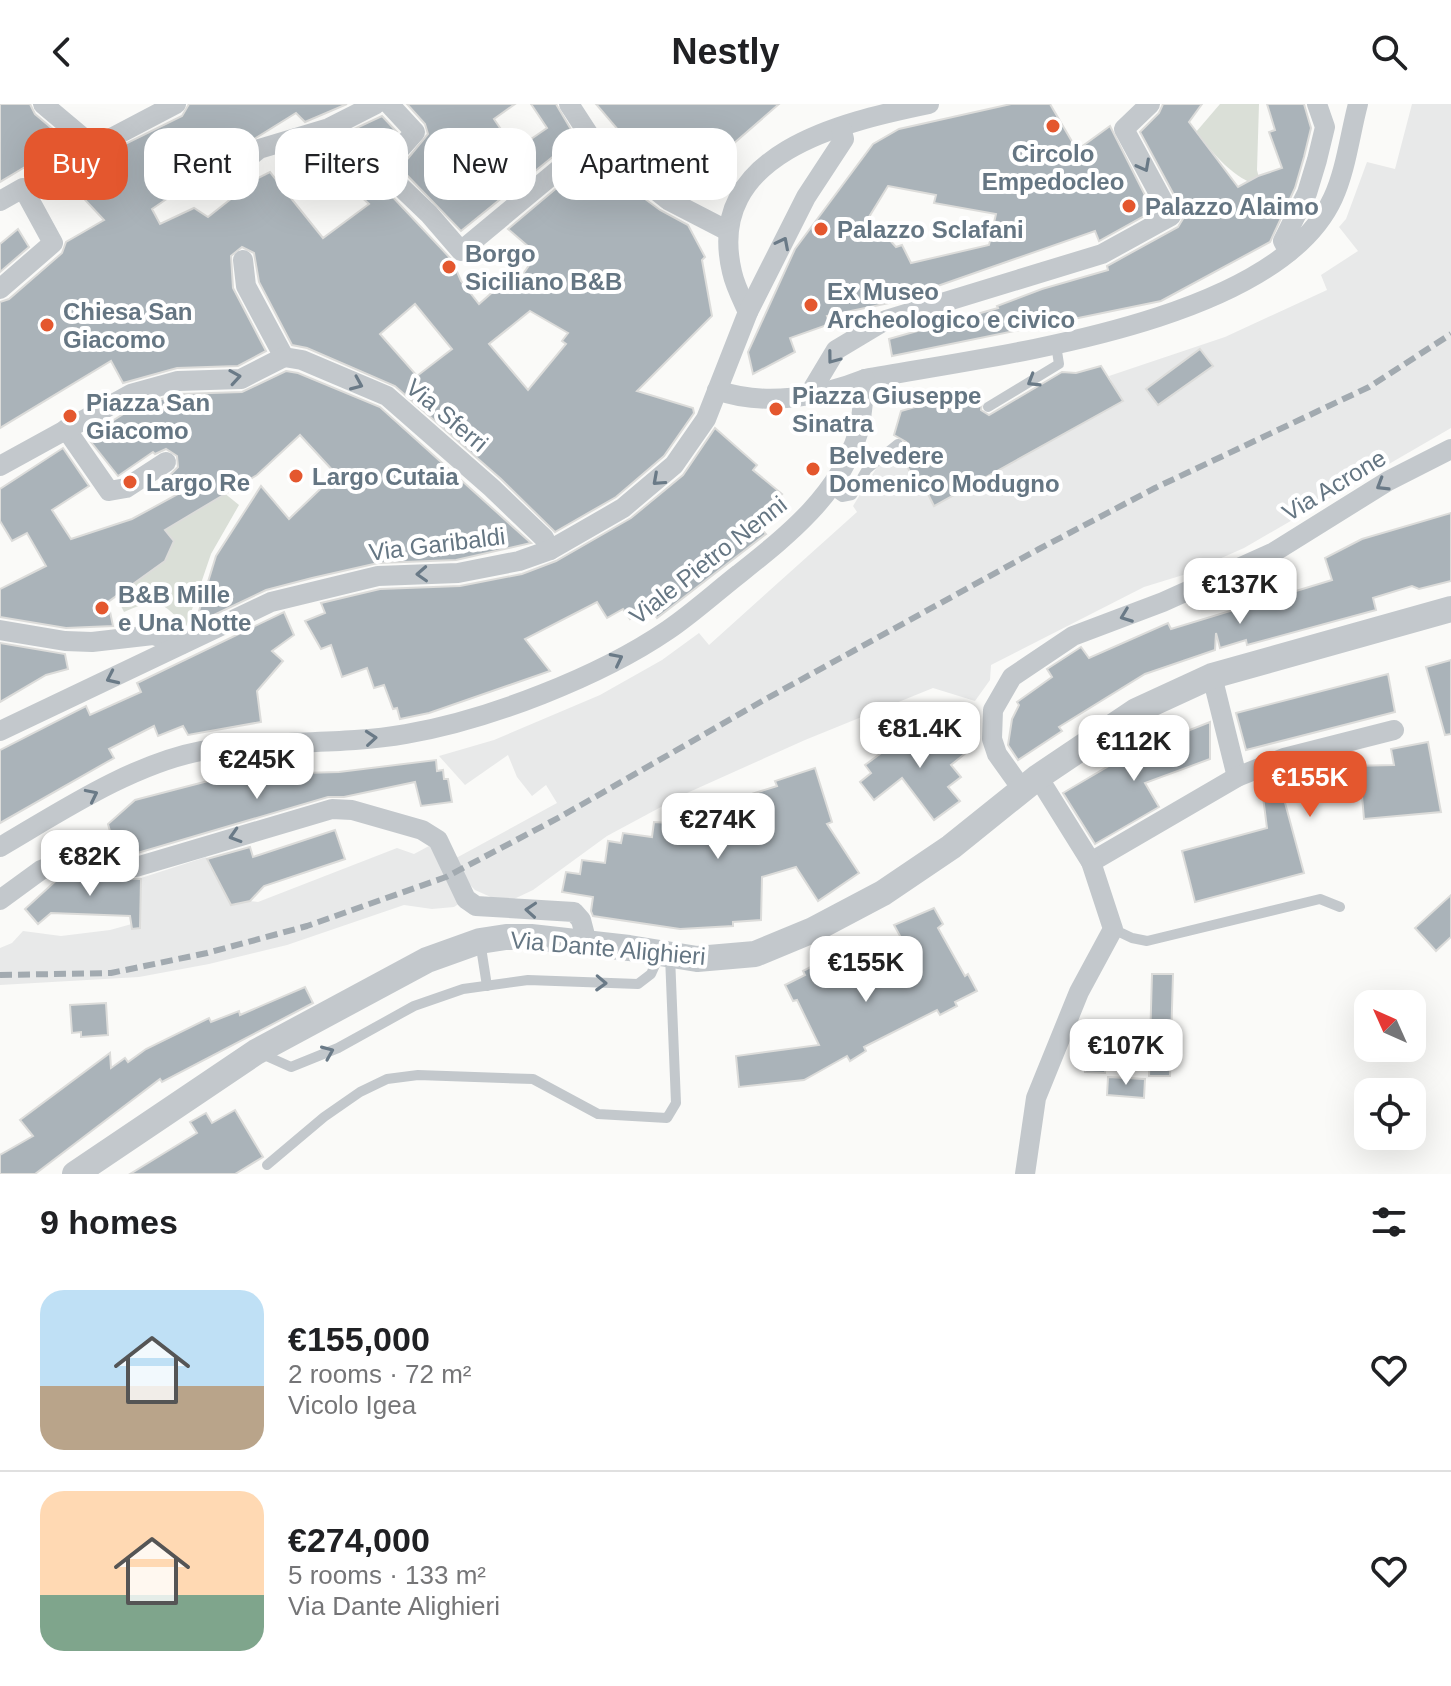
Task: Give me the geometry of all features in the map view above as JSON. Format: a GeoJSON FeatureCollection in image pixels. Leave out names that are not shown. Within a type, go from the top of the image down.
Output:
{"type":"FeatureCollection","features":[{"type":"Feature","properties":{"kind":"street"},"geometry":{"type":"LineString","coordinates":[[43,104],[94,147],[176,104]]}},
{"type":"Feature","properties":{"kind":"street"},"geometry":{"type":"LineString","coordinates":[[259,149],[329,128],[376,104]]}},
{"type":"Feature","properties":{"kind":"street"},"geometry":{"type":"LineString","coordinates":[[389,104],[415,132],[382,169],[429,214],[461,251],[552,175]]}},
{"type":"Feature","properties":{"kind":"street"},"geometry":{"type":"LineString","coordinates":[[569,104],[585,128]]}},
{"type":"Feature","properties":{"kind":"street"},"geometry":{"type":"LineString","coordinates":[[748,312],[732,275],[728,231],[736,205],[748,182],[768,162],[794,144],[929,104]]}},
{"type":"Feature","properties":{"kind":"street"},"geometry":{"type":"LineString","coordinates":[[809,395],[836,350],[886,320],[1102,254],[1171,216],[1124,129],[1150,104]]}},
{"type":"Feature","properties":{"kind":"street"},"geometry":{"type":"LineString","coordinates":[[1289,252],[1283,241],[1307,193],[1325,127],[1317,104]]}},
{"type":"Feature","properties":{"kind":"street"},"geometry":{"type":"LineString","coordinates":[[717,390],[743,400],[809,395],[837,390],[865,379],[1056,345],[1171,313],[1251,279],[1289,252],[1316,224],[1333,198],[1358,104]]}},
{"type":"Feature","properties":{"kind":"street","name":"Via Garibaldi"},"geometry":{"type":"LineString","coordinates":[[0,731],[271,602],[378,576],[458,573],[495,567],[550,550],[592,528],[651,486],[674,465],[706,419],[748,312],[806,197],[844,139],[841,128]]}},
{"type":"Feature","properties":{"kind":"street"},"geometry":{"type":"LineString","coordinates":[[0,201],[23,188],[53,243],[0,289]]}},
{"type":"Feature","properties":{"kind":"street"},"geometry":{"type":"LineString","coordinates":[[668,200],[728,231]]}},
{"type":"Feature","properties":{"kind":"street"},"geometry":{"type":"LineString","coordinates":[[0,466],[131,394],[178,381],[241,379],[284,357],[246,286],[243,260]]}},
{"type":"Feature","properties":{"kind":"street","name":"Via Sferri"},"geometry":{"type":"LineString","coordinates":[[284,357],[302,360],[387,396],[492,488],[544,538],[550,550]]}},
{"type":"Feature","properties":{"kind":"street","name":"Viale Pietro Nenni"},"geometry":{"type":"LineString","coordinates":[[0,847],[71,806],[141,772],[201,751],[403,735],[451,725],[525,700],[587,673],[668,630],[788,536],[815,510],[858,432],[865,379]]}},
{"type":"Feature","properties":{"kind":"street"},"geometry":{"type":"LineString","coordinates":[[66,429],[109,491],[126,488],[166,462]]}},
{"type":"Feature","properties":{"kind":"street","name":"Via Acrone"},"geometry":{"type":"LineString","coordinates":[[1113,929],[1091,862],[1030,783],[997,754],[992,739],[993,710],[1012,677],[1073,636],[1163,602],[1274,552],[1388,481],[1451,449]]}},
{"type":"Feature","properties":{"kind":"street","name":"Via Dante Alighieri"},"geometry":{"type":"LineString","coordinates":[[75,1174],[256,1052],[427,960],[480,941],[531,937],[697,959],[755,954],[813,930],[883,893],[951,847],[1030,783],[1136,711],[1212,676],[1451,609]]}},
{"type":"Feature","properties":{"kind":"street"},"geometry":{"type":"LineString","coordinates":[[0,630],[65,641],[92,642],[153,635],[182,644]]}},
{"type":"Feature","properties":{"kind":"street"},"geometry":{"type":"LineString","coordinates":[[1212,676],[1237,777]]}},
{"type":"Feature","properties":{"kind":"street"},"geometry":{"type":"LineString","coordinates":[[1091,862],[1237,777],[1284,758],[1394,730]]}},
{"type":"Feature","properties":{"kind":"street"},"geometry":{"type":"LineString","coordinates":[[0,900],[41,870],[59,863],[136,867],[286,820],[332,809],[352,810],[422,830],[438,840],[466,899],[476,906],[574,912],[581,920],[587,943]]}},
{"type":"Feature","properties":{"kind":"street"},"geometry":{"type":"LineString","coordinates":[[1025,1174],[1036,1098],[1079,992],[1113,929]]}},
{"type":"Feature","properties":{"kind":"lane"},"geometry":{"type":"LineString","coordinates":[[988,407],[1059,364],[1056,345]]}},
{"type":"Feature","properties":{"kind":"lane"},"geometry":{"type":"LineString","coordinates":[[829,488],[842,497],[852,495],[867,469],[898,444]]}},
{"type":"Feature","properties":{"kind":"lane"},"geometry":{"type":"LineString","coordinates":[[1113,929],[1147,941],[1320,899],[1340,907]]}},
{"type":"Feature","properties":{"kind":"lane"},"geometry":{"type":"LineString","coordinates":[[480,941],[487,986]]}},
{"type":"Feature","properties":{"kind":"lane"},"geometry":{"type":"LineString","coordinates":[[256,1052],[291,1067],[338,1048],[414,1006],[463,989],[528,980],[638,984],[651,974],[665,954]]}},
{"type":"Feature","properties":{"kind":"lane"},"geometry":{"type":"LineString","coordinates":[[267,1165],[360,1092],[387,1079],[418,1075],[533,1079],[598,1114],[667,1118],[676,1103],[665,954]]}},
{"type":"Feature","properties":{"kind":"shaded area"},"geometry":{"type":"Polygon","coordinates":[[[1220,104],[1259,104],[1257,170],[1261,186],[1233,172],[1196,132],[1220,104]]]}},
{"type":"Feature","properties":{"kind":"shaded area"},"geometry":{"type":"Polygon","coordinates":[[[1412,104],[1451,104],[1451,428],[1244,548],[1183,575],[1144,587],[991,665],[990,680],[975,701],[933,688],[805,740],[687,793],[607,836],[533,890],[514,899],[493,898],[475,890],[468,883],[460,903],[454,907],[432,909],[404,905],[287,945],[209,964],[139,977],[0,985],[0,948],[12,943],[23,931],[61,936],[110,930],[139,922],[141,878],[206,857],[231,905],[258,902],[397,848],[414,854],[429,846],[458,857],[557,803],[546,785],[532,796],[517,777],[508,755],[465,785],[439,756],[494,740],[600,695],[662,660],[699,633],[709,645],[857,512],[853,506],[877,467],[902,450],[911,474],[922,482],[1122,401],[1109,376],[1225,337],[1327,290],[1321,275],[1358,251],[1339,227],[1346,219],[1367,162],[1395,169],[1412,104]]]}},
{"type":"Feature","properties":{"kind":"shaded area"},"geometry":{"type":"Polygon","coordinates":[[[223,492],[239,505],[211,554],[186,627],[158,604],[144,604],[124,612],[116,596],[165,561],[174,541],[165,529],[223,492]]]}},
{"type":"Feature","properties":{"kind":"building"},"geometry":{"type":"Polygon","coordinates":[[[0,104],[30,104],[35,114],[52,128],[24,128],[24,168],[0,182],[0,104]]]}},
{"type":"Feature","properties":{"kind":"building"},"geometry":{"type":"Polygon","coordinates":[[[189,104],[347,104],[305,122],[296,113],[259,136],[259,128],[158,128],[182,116],[189,104]]]}},
{"type":"Feature","properties":{"kind":"building"},"geometry":{"type":"Polygon","coordinates":[[[407,104],[515,104],[494,119],[500,128],[426,128],[407,104]]]}},
{"type":"Feature","properties":{"kind":"building"},"geometry":{"type":"Polygon","coordinates":[[[531,104],[556,104],[570,128],[552,128],[552,157],[536,170],[536,136],[547,128],[531,104]]]}},
{"type":"Feature","properties":{"kind":"building"},"geometry":{"type":"Polygon","coordinates":[[[596,104],[779,104],[737,141],[737,128],[616,128],[596,104]]]}},
{"type":"Feature","properties":{"kind":"building"},"geometry":{"type":"Polygon","coordinates":[[[1011,104],[1050,104],[1077,150],[1110,126],[1153,211],[1099,241],[1095,231],[889,303],[827,316],[830,324],[790,338],[795,352],[753,374],[748,352],[795,249],[873,144],[899,129],[1011,104]],[[888,186],[869,217],[896,247],[902,245],[911,263],[989,245],[996,214],[934,203],[936,195],[888,186]]]}},
{"type":"Feature","properties":{"kind":"building"},"geometry":{"type":"Polygon","coordinates":[[[1163,104],[1202,104],[1189,122],[1238,187],[1282,168],[1269,132],[1275,130],[1267,104],[1304,104],[1311,128],[1304,157],[1295,188],[1270,242],[1161,301],[892,356],[889,339],[998,308],[1042,289],[1108,270],[1107,266],[1178,227],[1184,217],[1182,210],[1140,132],[1159,113],[1163,104]]]}},
{"type":"Feature","properties":{"kind":"building"},"geometry":{"type":"Polygon","coordinates":[[[382,116],[393,128],[356,128],[382,116]]]}},
{"type":"Feature","properties":{"kind":"building"},"geometry":{"type":"Polygon","coordinates":[[[144,135],[144,200],[165,200],[152,209],[160,224],[194,208],[208,217],[229,200],[259,200],[259,178],[270,172],[275,178],[275,200],[292,200],[323,238],[369,204],[365,200],[395,200],[452,260],[461,281],[479,304],[504,282],[511,291],[537,254],[508,229],[552,192],[552,200],[646,200],[688,225],[705,257],[702,260],[712,316],[637,391],[693,408],[694,413],[664,456],[616,497],[555,532],[501,479],[395,386],[307,348],[292,345],[259,282],[254,253],[242,247],[231,256],[233,288],[266,351],[238,366],[177,368],[123,383],[111,361],[0,428],[0,302],[9,299],[62,253],[66,242],[104,220],[85,200],[128,200],[128,143],[144,135]],[[415,304],[380,334],[417,376],[452,349],[415,304]],[[530,311],[489,344],[528,390],[566,344],[562,341],[568,333],[530,311]]]}},
{"type":"Feature","properties":{"kind":"building"},"geometry":{"type":"Polygon","coordinates":[[[424,139],[424,193],[408,176],[408,158],[424,139]]]}},
{"type":"Feature","properties":{"kind":"building"},"geometry":{"type":"Polygon","coordinates":[[[431,200],[499,200],[461,231],[431,200]]]}},
{"type":"Feature","properties":{"kind":"building"},"geometry":{"type":"Polygon","coordinates":[[[18,229],[29,247],[0,272],[0,244],[18,229]]]}},
{"type":"Feature","properties":{"kind":"building"},"geometry":{"type":"Polygon","coordinates":[[[1200,349],[1213,366],[1158,405],[1146,389],[1200,349]]]}},
{"type":"Feature","properties":{"kind":"building"},"geometry":{"type":"Polygon","coordinates":[[[1101,366],[1123,401],[934,506],[922,482],[911,474],[902,451],[906,442],[894,435],[901,411],[943,399],[950,408],[964,399],[982,402],[981,410],[989,415],[1062,372],[1076,373],[1101,366]]]}},
{"type":"Feature","properties":{"kind":"building"},"geometry":{"type":"Polygon","coordinates":[[[286,371],[298,373],[380,407],[531,543],[456,560],[378,563],[312,578],[266,590],[195,624],[216,556],[261,486],[289,519],[336,474],[300,435],[257,475],[165,530],[174,541],[165,561],[108,602],[113,626],[66,628],[0,617],[0,589],[46,566],[27,533],[12,541],[0,521],[0,489],[63,448],[89,486],[52,510],[71,539],[132,519],[180,493],[169,476],[178,467],[177,456],[166,449],[153,452],[118,476],[87,437],[136,406],[180,394],[242,392],[286,371]]]}},
{"type":"Feature","properties":{"kind":"building"},"geometry":{"type":"Polygon","coordinates":[[[715,428],[757,465],[753,470],[782,494],[755,522],[766,534],[657,618],[648,605],[630,619],[623,609],[607,618],[597,602],[525,639],[550,671],[429,713],[400,719],[384,685],[374,688],[367,668],[342,677],[331,645],[321,649],[305,621],[325,613],[321,603],[380,589],[460,586],[522,574],[556,561],[631,518],[683,475],[715,428]]]}},
{"type":"Feature","properties":{"kind":"building"},"geometry":{"type":"Polygon","coordinates":[[[1451,513],[1451,581],[1419,589],[1412,586],[1373,598],[1376,610],[1247,645],[1246,640],[1220,648],[1216,633],[1215,650],[1145,674],[1059,727],[1062,731],[1018,760],[1008,745],[1012,719],[1019,705],[1017,702],[1052,677],[1047,669],[1081,647],[1089,658],[1168,623],[1171,629],[1332,580],[1325,558],[1362,539],[1451,513]]]}},
{"type":"Feature","properties":{"kind":"building"},"geometry":{"type":"Polygon","coordinates":[[[284,612],[294,635],[272,651],[283,661],[257,691],[261,722],[188,735],[183,726],[158,736],[154,726],[109,749],[114,758],[0,823],[0,750],[86,706],[90,715],[141,692],[137,683],[284,612]]]}},
{"type":"Feature","properties":{"kind":"building"},"geometry":{"type":"Polygon","coordinates":[[[0,643],[65,654],[68,669],[46,675],[0,702],[0,643]]]}},
{"type":"Feature","properties":{"kind":"building"},"geometry":{"type":"Polygon","coordinates":[[[1451,660],[1451,734],[1445,735],[1426,667],[1451,660]]]}},
{"type":"Feature","properties":{"kind":"building"},"geometry":{"type":"Polygon","coordinates":[[[1388,674],[1395,712],[1246,750],[1236,713],[1388,674]]]}},
{"type":"Feature","properties":{"kind":"building"},"geometry":{"type":"Polygon","coordinates":[[[1210,722],[1210,759],[1145,783],[1159,807],[1095,844],[1063,793],[1129,754],[1210,722]]]}},
{"type":"Feature","properties":{"kind":"building"},"geometry":{"type":"Polygon","coordinates":[[[945,724],[967,752],[951,765],[961,777],[948,787],[960,801],[934,820],[902,778],[874,800],[860,782],[871,773],[865,765],[896,742],[902,749],[914,740],[917,744],[945,724]]]}},
{"type":"Feature","properties":{"kind":"building"},"geometry":{"type":"Polygon","coordinates":[[[1428,742],[1441,812],[1364,819],[1362,796],[1287,797],[1284,799],[1304,873],[1195,902],[1182,851],[1267,828],[1261,781],[1301,767],[1394,765],[1391,749],[1428,742]]]}},
{"type":"Feature","properties":{"kind":"building"},"geometry":{"type":"Polygon","coordinates":[[[436,760],[437,771],[443,770],[444,779],[448,779],[452,802],[421,806],[415,782],[344,797],[328,797],[134,854],[116,853],[108,824],[135,800],[235,774],[238,782],[265,774],[339,772],[436,760]]]}},
{"type":"Feature","properties":{"kind":"building"},"geometry":{"type":"Polygon","coordinates":[[[815,768],[832,822],[827,824],[859,873],[818,901],[796,867],[762,877],[761,920],[733,922],[733,926],[680,929],[593,916],[593,897],[562,892],[566,872],[580,874],[582,860],[605,863],[608,841],[621,843],[623,833],[652,837],[654,822],[716,826],[717,805],[777,786],[775,781],[815,768]]]}},
{"type":"Feature","properties":{"kind":"building"},"geometry":{"type":"Polygon","coordinates":[[[335,830],[345,859],[264,886],[250,901],[231,905],[207,859],[250,847],[253,857],[335,830]]]}},
{"type":"Feature","properties":{"kind":"building"},"geometry":{"type":"Polygon","coordinates":[[[61,876],[141,879],[140,928],[132,929],[130,916],[51,913],[38,924],[25,909],[61,876]]]}},
{"type":"Feature","properties":{"kind":"building"},"geometry":{"type":"Polygon","coordinates":[[[1451,895],[1451,937],[1436,951],[1415,928],[1451,895]]]}},
{"type":"Feature","properties":{"kind":"building"},"geometry":{"type":"Polygon","coordinates":[[[934,908],[943,924],[938,928],[977,991],[955,1002],[957,1006],[940,1015],[937,1010],[864,1047],[866,1051],[850,1061],[847,1056],[804,1080],[739,1087],[736,1056],[819,1045],[797,1000],[793,1001],[785,985],[805,975],[803,971],[820,962],[831,983],[905,945],[894,925],[934,908]]]}},
{"type":"Feature","properties":{"kind":"building"},"geometry":{"type":"Polygon","coordinates":[[[1152,974],[1173,974],[1170,1076],[1149,1076],[1152,974]]]}},
{"type":"Feature","properties":{"kind":"building"},"geometry":{"type":"Polygon","coordinates":[[[305,987],[313,1003],[162,1082],[160,1079],[35,1174],[0,1174],[0,1155],[33,1136],[20,1120],[110,1053],[111,1068],[125,1058],[128,1062],[146,1049],[209,1018],[211,1022],[239,1011],[240,1015],[305,987]]]}},
{"type":"Feature","properties":{"kind":"building"},"geometry":{"type":"Polygon","coordinates":[[[106,1003],[108,1035],[81,1037],[81,1032],[72,1033],[70,1005],[106,1003]]]}},
{"type":"Feature","properties":{"kind":"building"},"geometry":{"type":"Polygon","coordinates":[[[1087,1033],[1108,1034],[1105,1073],[1085,1072],[1087,1033]]]}},
{"type":"Feature","properties":{"kind":"building"},"geometry":{"type":"Polygon","coordinates":[[[1108,1077],[1145,1079],[1144,1098],[1107,1095],[1108,1077]]]}},
{"type":"Feature","properties":{"kind":"building"},"geometry":{"type":"Polygon","coordinates":[[[235,1110],[263,1157],[235,1174],[130,1174],[197,1133],[190,1122],[206,1113],[212,1123],[235,1110]]]}},
{"type":"Feature","properties":{"kind":"railway"},"geometry":{"type":"LineString","coordinates":[[0,975],[111,973],[207,953],[307,926],[446,877],[560,817],[764,700],[1039,549],[1155,488],[1369,387],[1451,334]]}},
{"type":"Feature","properties":{"kind":"place","name":"Circolo Empedocleo"},"geometry":{"type":"Point","coordinates":[1053,126]}},
{"type":"Feature","properties":{"kind":"place","name":"Palazzo Alaimo"},"geometry":{"type":"Point","coordinates":[1129,206]}},
{"type":"Feature","properties":{"kind":"place","name":"Palazzo Sclafani"},"geometry":{"type":"Point","coordinates":[821,229]}},
{"type":"Feature","properties":{"kind":"place","name":"Borgo Siciliano B&B"},"geometry":{"type":"Point","coordinates":[449,267]}},
{"type":"Feature","properties":{"kind":"place","name":"Ex Museo Archeologico e civico"},"geometry":{"type":"Point","coordinates":[811,305]}},
{"type":"Feature","properties":{"kind":"place","name":"Chiesa San Giacomo"},"geometry":{"type":"Point","coordinates":[47,325]}},
{"type":"Feature","properties":{"kind":"place","name":"Piazza Giuseppe Sinatra"},"geometry":{"type":"Point","coordinates":[776,409]}},
{"type":"Feature","properties":{"kind":"place","name":"Piazza San Giacomo"},"geometry":{"type":"Point","coordinates":[70,416]}},
{"type":"Feature","properties":{"kind":"place","name":"Belvedere Domenico Modugno"},"geometry":{"type":"Point","coordinates":[813,469]}},
{"type":"Feature","properties":{"kind":"place","name":"Largo Cutaia"},"geometry":{"type":"Point","coordinates":[296,476]}},
{"type":"Feature","properties":{"kind":"place","name":"Largo Re"},"geometry":{"type":"Point","coordinates":[130,482]}},
{"type":"Feature","properties":{"kind":"place","name":"B&B Mille e Una Notte"},"geometry":{"type":"Point","coordinates":[102,608]}}]}
